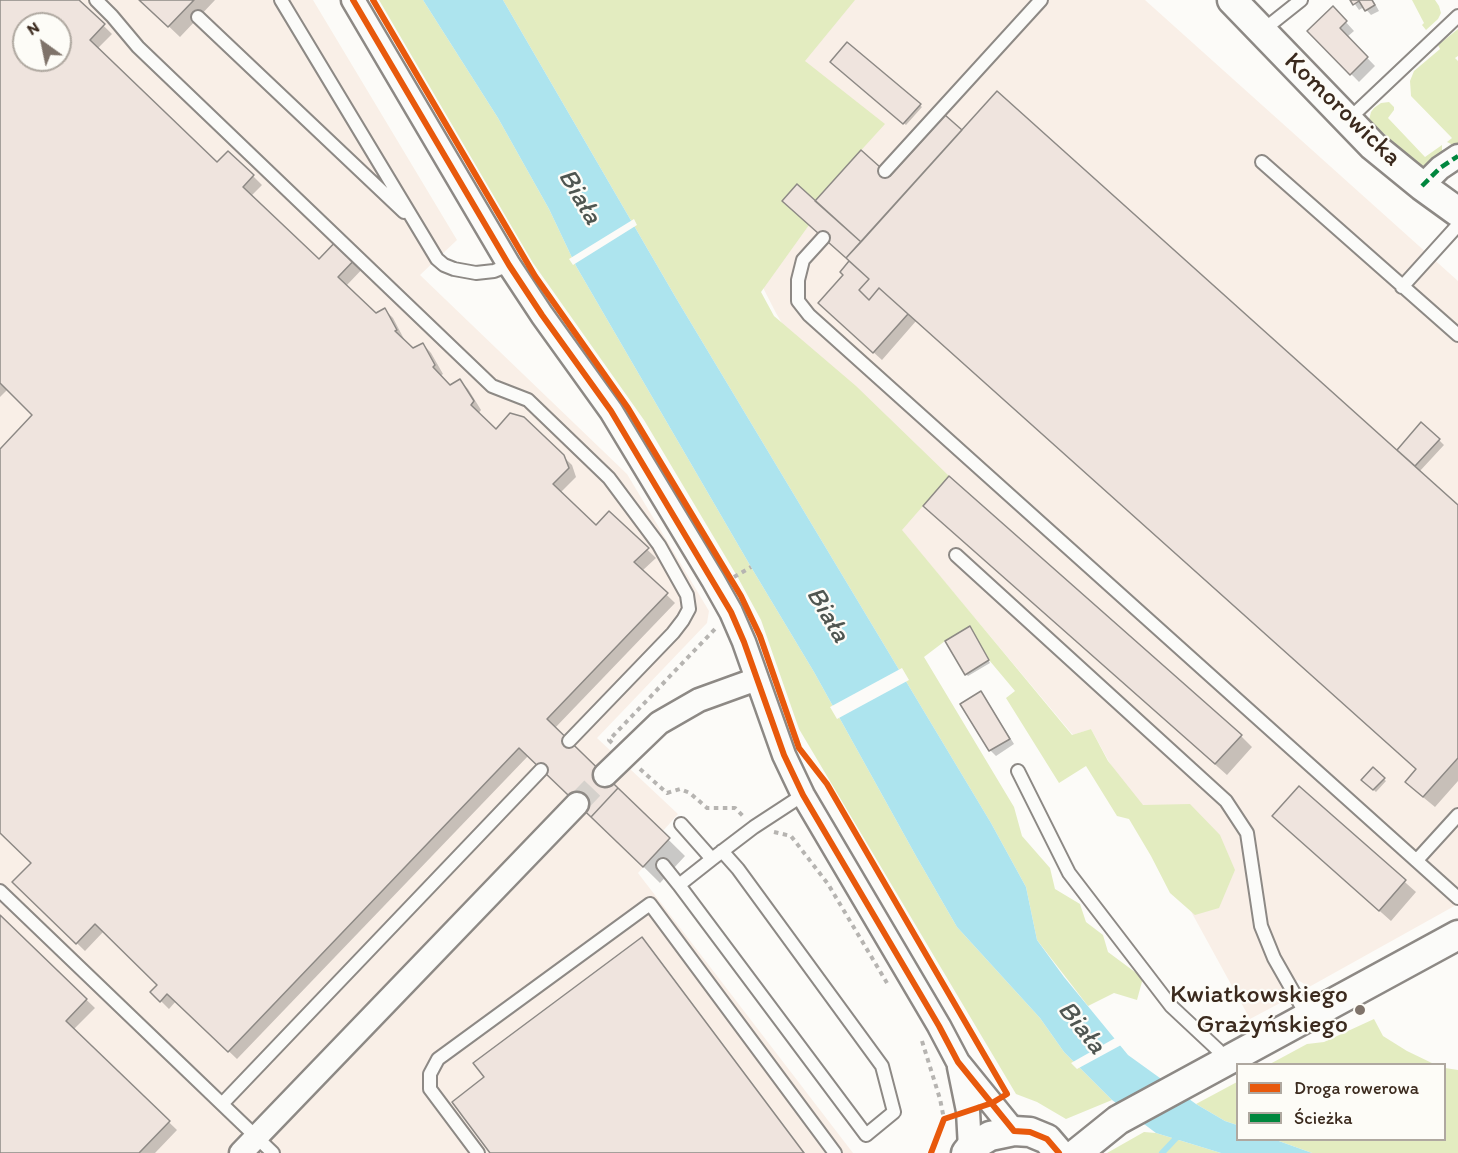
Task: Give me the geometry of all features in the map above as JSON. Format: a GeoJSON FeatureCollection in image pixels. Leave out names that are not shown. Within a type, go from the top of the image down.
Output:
{"type":"FeatureCollection","features":[{"type":"Feature","properties":{"kind":"street"},"geometry":{"type":"LineString","coordinates":[[353,0],[525,291],[606,402],[731,612],[784,755],[803,795],[958,1062],[1014,1131]]}},
{"type":"Feature","properties":{"kind":"street","name":"Komorowicka"},"geometry":{"type":"LineString","coordinates":[[1232,0],[1373,146],[1458,212]]}},
{"type":"Feature","properties":{"kind":"street"},"geometry":{"type":"LineString","coordinates":[[1422,186],[1440,168],[1458,156]]}},
{"type":"Feature","properties":{"kind":"street"},"geometry":{"type":"LineString","coordinates":[[605,775],[659,723],[699,699],[757,679]]}},
{"type":"Feature","properties":{"kind":"street"},"geometry":{"type":"LineString","coordinates":[[241,1153],[577,804]]}},
{"type":"Feature","properties":{"kind":"street"},"geometry":{"type":"LineString","coordinates":[[968,1150],[990,1136],[1014,1131],[1030,1132],[1053,1146],[1118,1120],[1458,935]]}},
{"type":"Feature","properties":{"kind":"street"},"geometry":{"type":"LineString","coordinates":[[958,1062],[968,1110],[968,1150]]}},
{"type":"Feature","properties":{"kind":"street"},"geometry":{"type":"LineString","coordinates":[[1077,1153],[1118,1120]]}},
{"type":"Feature","properties":{"kind":"lane"},"geometry":{"type":"LineString","coordinates":[[96,0],[138,47],[492,386],[528,400],[609,478],[659,545],[687,595],[689,609],[673,633],[569,741]]}},
{"type":"Feature","properties":{"kind":"lane"},"geometry":{"type":"LineString","coordinates":[[281,0],[437,259],[454,269],[476,273],[494,271],[509,265]]}},
{"type":"Feature","properties":{"kind":"lane"},"geometry":{"type":"LineString","coordinates":[[885,171],[1041,0]]}},
{"type":"Feature","properties":{"kind":"lane"},"geometry":{"type":"LineString","coordinates":[[1262,32],[1301,0]]}},
{"type":"Feature","properties":{"kind":"lane"},"geometry":{"type":"LineString","coordinates":[[1348,120],[1458,16]]}},
{"type":"Feature","properties":{"kind":"lane"},"geometry":{"type":"LineString","coordinates":[[198,17],[417,225]]}},
{"type":"Feature","properties":{"kind":"lane"},"geometry":{"type":"LineString","coordinates":[[1262,162],[1458,335]]}},
{"type":"Feature","properties":{"kind":"lane"},"geometry":{"type":"LineString","coordinates":[[1402,287],[1458,225]]}},
{"type":"Feature","properties":{"kind":"lane"},"geometry":{"type":"LineString","coordinates":[[823,238],[803,260],[798,280],[798,301],[809,315],[1458,898]]}},
{"type":"Feature","properties":{"kind":"lane"},"geometry":{"type":"LineString","coordinates":[[956,555],[1226,801],[1247,833],[1261,926],[1274,958],[1307,1016]]}},
{"type":"Feature","properties":{"kind":"lane"},"geometry":{"type":"LineString","coordinates":[[222,1104],[542,770]]}},
{"type":"Feature","properties":{"kind":"lane"},"geometry":{"type":"LineString","coordinates":[[1018,771],[1069,873],[1171,1006],[1218,1050],[1217,1065]]}},
{"type":"Feature","properties":{"kind":"lane"},"geometry":{"type":"LineString","coordinates":[[679,885],[754,827],[803,795]]}},
{"type":"Feature","properties":{"kind":"lane"},"geometry":{"type":"LineString","coordinates":[[1417,860],[1458,815]]}},
{"type":"Feature","properties":{"kind":"lane"},"geometry":{"type":"LineString","coordinates":[[663,865],[866,1135],[894,1112],[882,1066],[738,869],[681,825]]}},
{"type":"Feature","properties":{"kind":"lane"},"geometry":{"type":"LineString","coordinates":[[0,891],[273,1153]]}},
{"type":"Feature","properties":{"kind":"lane"},"geometry":{"type":"LineString","coordinates":[[478,1153],[430,1089],[430,1074],[438,1059],[650,904],[835,1153]]}},
{"type":"Feature","properties":{"kind":"path"},"geometry":{"type":"LineString","coordinates":[[730,579],[751,567]]}},
{"type":"Feature","properties":{"kind":"path"},"geometry":{"type":"LineString","coordinates":[[725,569],[736,588]]}},
{"type":"Feature","properties":{"kind":"path"},"geometry":{"type":"LineString","coordinates":[[717,627],[609,740],[667,793],[680,789],[690,793],[706,808],[735,808],[754,827],[791,836],[828,884],[891,988]]}},
{"type":"Feature","properties":{"kind":"path"},"geometry":{"type":"LineString","coordinates":[[921,1039],[944,1119]]}},
{"type":"Feature","properties":{"kind":"shaded area"},"geometry":{"type":"Polygon","coordinates":[[[0,0],[313,0],[457,240],[420,275],[627,474],[709,611],[707,623],[597,738],[678,814],[663,831],[670,838],[638,873],[853,1153],[0,1153],[0,0]]]}},
{"type":"Feature","properties":{"kind":"shaded area"},"geometry":{"type":"Polygon","coordinates":[[[626,0],[1145,0],[1458,281],[1458,904],[1309,987],[1298,980],[1283,988],[1282,1002],[1250,1019],[1091,729],[1073,735],[901,530],[776,313],[621,11],[626,0]]]}},
{"type":"Feature","properties":{"kind":"green space"},"geometry":{"type":"Polygon","coordinates":[[[379,0],[423,0],[498,118],[549,209],[576,266],[814,672],[957,927],[1040,1018],[1064,1052],[1112,1100],[1066,1119],[1037,1102],[1016,1094],[799,729],[761,620],[737,576],[644,420],[533,263],[379,0]]]}},
{"type":"Feature","properties":{"kind":"green space"},"geometry":{"type":"Polygon","coordinates":[[[503,0],[855,0],[805,61],[885,124],[815,201],[797,184],[782,201],[809,225],[761,292],[774,316],[856,386],[949,476],[902,530],[1072,735],[1091,729],[1108,761],[1143,805],[1190,804],[1220,835],[1235,870],[1219,908],[1195,915],[1170,893],[1129,819],[1117,816],[1086,766],[1059,783],[1006,698],[1015,691],[989,660],[970,627],[945,641],[924,657],[1014,807],[1022,836],[1050,868],[1055,889],[1080,904],[1086,922],[1103,935],[1108,952],[1143,978],[1137,1000],[1114,993],[1088,1006],[1037,940],[1026,887],[991,823],[676,298],[503,0]]]}},
{"type":"Feature","properties":{"kind":"green space"},"geometry":{"type":"Polygon","coordinates":[[[1412,0],[1435,0],[1439,6],[1441,13],[1438,19],[1426,30],[1422,25],[1424,23],[1412,0]]]}},
{"type":"Feature","properties":{"kind":"green space"},"geometry":{"type":"Polygon","coordinates":[[[1458,29],[1458,56],[1455,58],[1458,61],[1458,147],[1452,151],[1451,144],[1447,142],[1452,138],[1411,96],[1410,81],[1414,71],[1440,49],[1438,45],[1458,29]]]}},
{"type":"Feature","properties":{"kind":"green space"},"geometry":{"type":"Polygon","coordinates":[[[1389,102],[1394,110],[1388,118],[1425,157],[1442,145],[1445,153],[1433,165],[1420,166],[1369,120],[1374,108],[1381,103],[1389,102]]]}},
{"type":"Feature","properties":{"kind":"green space"},"geometry":{"type":"Polygon","coordinates":[[[1374,1019],[1383,1036],[1432,1063],[1272,1063],[1307,1044],[1324,1042],[1374,1019]]]}},
{"type":"Feature","properties":{"kind":"green space"},"geometry":{"type":"Polygon","coordinates":[[[1446,1068],[1458,1070],[1458,1153],[1312,1153],[1279,1141],[1446,1141],[1446,1068]]]}},
{"type":"Feature","properties":{"kind":"green space"},"geometry":{"type":"Polygon","coordinates":[[[1236,1083],[1236,1125],[1196,1104],[1236,1083]]]}},
{"type":"Feature","properties":{"kind":"green space"},"geometry":{"type":"Polygon","coordinates":[[[1144,1132],[1156,1133],[1221,1153],[1107,1153],[1144,1132]]]}},
{"type":"Feature","properties":{"kind":"water","name":"Biała"},"geometry":{"type":"Polygon","coordinates":[[[423,0],[503,0],[676,298],[991,823],[1026,887],[1037,940],[1064,977],[1128,1055],[1196,1104],[1236,1125],[1236,1141],[1279,1141],[1312,1153],[1221,1153],[1156,1133],[1112,1100],[1064,1052],[1040,1018],[957,927],[814,672],[576,266],[549,209],[498,118],[423,0]]]}},
{"type":"Feature","properties":{"kind":"pier"},"geometry":{"type":"Polygon","coordinates":[[[634,219],[637,225],[573,265],[569,259],[634,219]]]}},
{"type":"Feature","properties":{"kind":"pier"},"geometry":{"type":"Polygon","coordinates":[[[902,668],[909,680],[837,719],[830,707],[902,668]]]}},
{"type":"Feature","properties":{"kind":"pier"},"geometry":{"type":"Polygon","coordinates":[[[1117,1037],[1123,1044],[1077,1069],[1071,1063],[1117,1037]]]}},
{"type":"Feature","properties":{"kind":"building"},"geometry":{"type":"Polygon","coordinates":[[[0,0],[79,0],[105,24],[90,40],[217,162],[228,151],[254,175],[243,187],[319,259],[342,235],[361,253],[338,277],[376,313],[385,308],[397,330],[395,331],[413,348],[423,343],[435,365],[433,367],[450,385],[460,379],[474,401],[471,405],[496,429],[510,413],[524,417],[564,455],[569,468],[553,484],[596,525],[609,511],[649,548],[634,562],[668,593],[547,719],[618,788],[591,817],[519,748],[228,1052],[167,994],[160,1002],[150,992],[157,985],[95,924],[76,944],[12,882],[31,863],[0,833],[0,449],[32,415],[0,383],[0,0]]]}},
{"type":"Feature","properties":{"kind":"building"},"geometry":{"type":"Polygon","coordinates":[[[139,0],[194,0],[168,27],[139,0]]]}},
{"type":"Feature","properties":{"kind":"building"},"geometry":{"type":"Polygon","coordinates":[[[1350,0],[1372,0],[1375,5],[1365,11],[1359,1],[1353,5],[1350,0]]]}},
{"type":"Feature","properties":{"kind":"building"},"geometry":{"type":"Polygon","coordinates":[[[1333,6],[1347,21],[1340,28],[1368,57],[1350,75],[1307,31],[1333,6]]]}},
{"type":"Feature","properties":{"kind":"building"},"geometry":{"type":"Polygon","coordinates":[[[847,42],[921,104],[903,124],[830,62],[847,42]]]}},
{"type":"Feature","properties":{"kind":"building"},"geometry":{"type":"Polygon","coordinates":[[[997,91],[1458,505],[1458,758],[1423,797],[1405,782],[1416,769],[879,288],[869,300],[859,290],[869,279],[846,258],[997,91]]]}},
{"type":"Feature","properties":{"kind":"building"},"geometry":{"type":"Polygon","coordinates":[[[945,115],[962,130],[861,242],[815,201],[861,150],[890,176],[945,115]]]}},
{"type":"Feature","properties":{"kind":"building"},"geometry":{"type":"Polygon","coordinates":[[[797,184],[861,242],[846,258],[782,201],[797,184]]]}},
{"type":"Feature","properties":{"kind":"building"},"geometry":{"type":"Polygon","coordinates":[[[849,261],[869,279],[859,290],[869,300],[879,288],[908,314],[873,353],[818,303],[843,275],[840,272],[849,261]]]}},
{"type":"Feature","properties":{"kind":"building"},"geometry":{"type":"Polygon","coordinates":[[[1421,422],[1440,439],[1415,466],[1397,450],[1421,422]]]}},
{"type":"Feature","properties":{"kind":"building"},"geometry":{"type":"Polygon","coordinates":[[[949,476],[1242,735],[1215,764],[923,506],[949,476]]]}},
{"type":"Feature","properties":{"kind":"building"},"geometry":{"type":"Polygon","coordinates":[[[970,626],[989,660],[965,675],[945,641],[970,626]]]}},
{"type":"Feature","properties":{"kind":"building"},"geometry":{"type":"Polygon","coordinates":[[[981,691],[1010,739],[989,751],[960,704],[981,691]]]}},
{"type":"Feature","properties":{"kind":"building"},"geometry":{"type":"Polygon","coordinates":[[[1373,767],[1385,778],[1373,790],[1361,780],[1373,767]]]}},
{"type":"Feature","properties":{"kind":"building"},"geometry":{"type":"Polygon","coordinates":[[[1299,786],[1406,880],[1379,911],[1272,816],[1299,786]]]}},
{"type":"Feature","properties":{"kind":"building"},"geometry":{"type":"Polygon","coordinates":[[[618,788],[670,838],[643,867],[591,817],[618,788]]]}},
{"type":"Feature","properties":{"kind":"building"},"geometry":{"type":"Polygon","coordinates":[[[0,915],[87,999],[66,1021],[170,1121],[139,1153],[0,1153],[0,915]]]}},
{"type":"Feature","properties":{"kind":"building"},"geometry":{"type":"Polygon","coordinates":[[[642,937],[804,1153],[490,1153],[452,1102],[484,1077],[473,1063],[642,937]]]}},
{"type":"Feature","properties":{"kind":"waterway"},"geometry":{"type":"LineString","coordinates":[[1162,1153],[1180,1134]]}},
{"type":"Feature","properties":{"kind":"tunnel"},"geometry":{"type":"LineString","coordinates":[[577,804],[605,775]]}},
{"type":"Feature","properties":{"kind":"marked path"},"geometry":{"type":"LineString","coordinates":[[1422,186],[1440,168],[1458,156]]}},
{"type":"Feature","properties":{"kind":"cycle path"},"geometry":{"type":"LineString","coordinates":[[353,0],[509,265],[611,411],[731,612],[784,755],[803,795],[958,1062],[1014,1131],[1030,1132],[1047,1139],[1059,1153]]}},
{"type":"Feature","properties":{"kind":"cycle path"},"geometry":{"type":"LineString","coordinates":[[373,0],[535,276],[628,408],[741,596],[760,636],[799,748],[827,784],[1007,1094],[992,1103],[944,1119],[931,1153]]}},
{"type":"Feature","properties":{"kind":"place","name":"Kwiatkowskiego Grażyńskiego"},"geometry":{"type":"Point","coordinates":[1360,1010]}}]}
